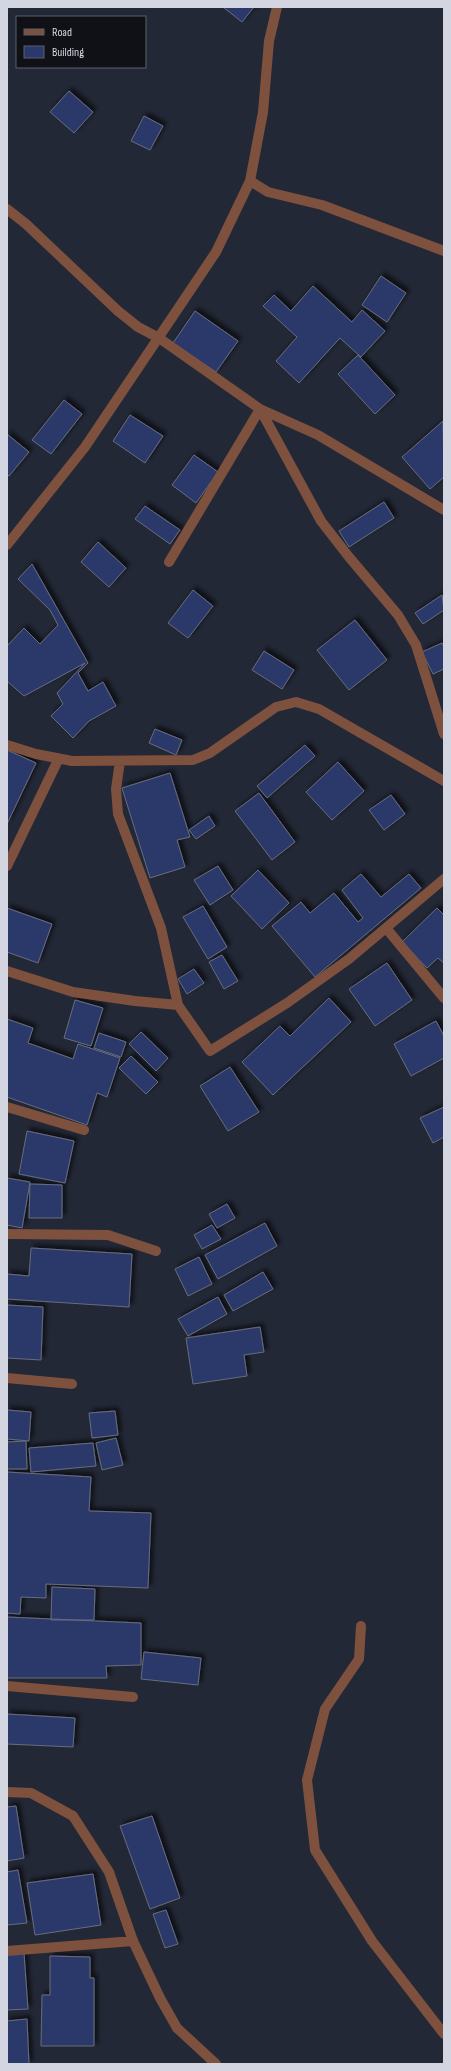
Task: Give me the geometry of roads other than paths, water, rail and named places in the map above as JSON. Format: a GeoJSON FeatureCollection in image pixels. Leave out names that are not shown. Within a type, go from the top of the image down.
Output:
{"type":"FeatureCollection","features":[{"type":"Feature","properties":{"kind":"street"},"geometry":{"type":"LineString","coordinates":[[7,545],[85,447],[216,252],[250,182],[263,112],[269,41],[277,7]]}},
{"type":"Feature","properties":{"kind":"street"},"geometry":{"type":"LineString","coordinates":[[250,182],[268,192],[322,205],[444,251]]}},
{"type":"Feature","properties":{"kind":"street"},"geometry":{"type":"LineString","coordinates":[[7,209],[51,247],[118,311],[138,327],[158,338],[260,409],[318,435],[444,510]]}},
{"type":"Feature","properties":{"kind":"street"},"geometry":{"type":"LineString","coordinates":[[169,562],[260,409]]}},
{"type":"Feature","properties":{"kind":"street"},"geometry":{"type":"LineString","coordinates":[[260,409],[322,521],[349,558],[398,615],[416,645],[444,734]]}},
{"type":"Feature","properties":{"kind":"street"},"geometry":{"type":"LineString","coordinates":[[7,745],[58,760],[194,760],[210,753],[276,707],[296,702],[319,709],[444,781]]}},
{"type":"Feature","properties":{"kind":"street"},"geometry":{"type":"LineString","coordinates":[[7,866],[58,760]]}},
{"type":"Feature","properties":{"kind":"street"},"geometry":{"type":"LineString","coordinates":[[120,761],[116,789],[118,814],[161,928],[178,1004],[210,1051],[287,1003],[349,959],[444,879]]}},
{"type":"Feature","properties":{"kind":"street"},"geometry":{"type":"LineString","coordinates":[[386,928],[444,998]]}},
{"type":"Feature","properties":{"kind":"street"},"geometry":{"type":"LineString","coordinates":[[7,971],[73,992],[135,1002],[178,1004]]}},
{"type":"Feature","properties":{"kind":"street"},"geometry":{"type":"LineString","coordinates":[[7,1107],[84,1130]]}},
{"type":"Feature","properties":{"kind":"street"},"geometry":{"type":"LineString","coordinates":[[7,1234],[108,1235],[156,1251]]}},
{"type":"Feature","properties":{"kind":"street"},"geometry":{"type":"LineString","coordinates":[[7,1378],[72,1384]]}},
{"type":"Feature","properties":{"kind":"street"},"geometry":{"type":"LineString","coordinates":[[361,1626],[358,1660],[325,1709],[307,1780],[315,1850],[372,1941],[444,2034]]}},
{"type":"Feature","properties":{"kind":"street"},"geometry":{"type":"LineString","coordinates":[[7,1686],[134,1697]]}},
{"type":"Feature","properties":{"kind":"street"},"geometry":{"type":"LineString","coordinates":[[7,1792],[31,1793],[73,1816],[110,1872],[133,1941],[160,1998],[177,2028],[216,2064]]}},
{"type":"Feature","properties":{"kind":"street"},"geometry":{"type":"LineString","coordinates":[[7,1950],[133,1941]]}}]}
